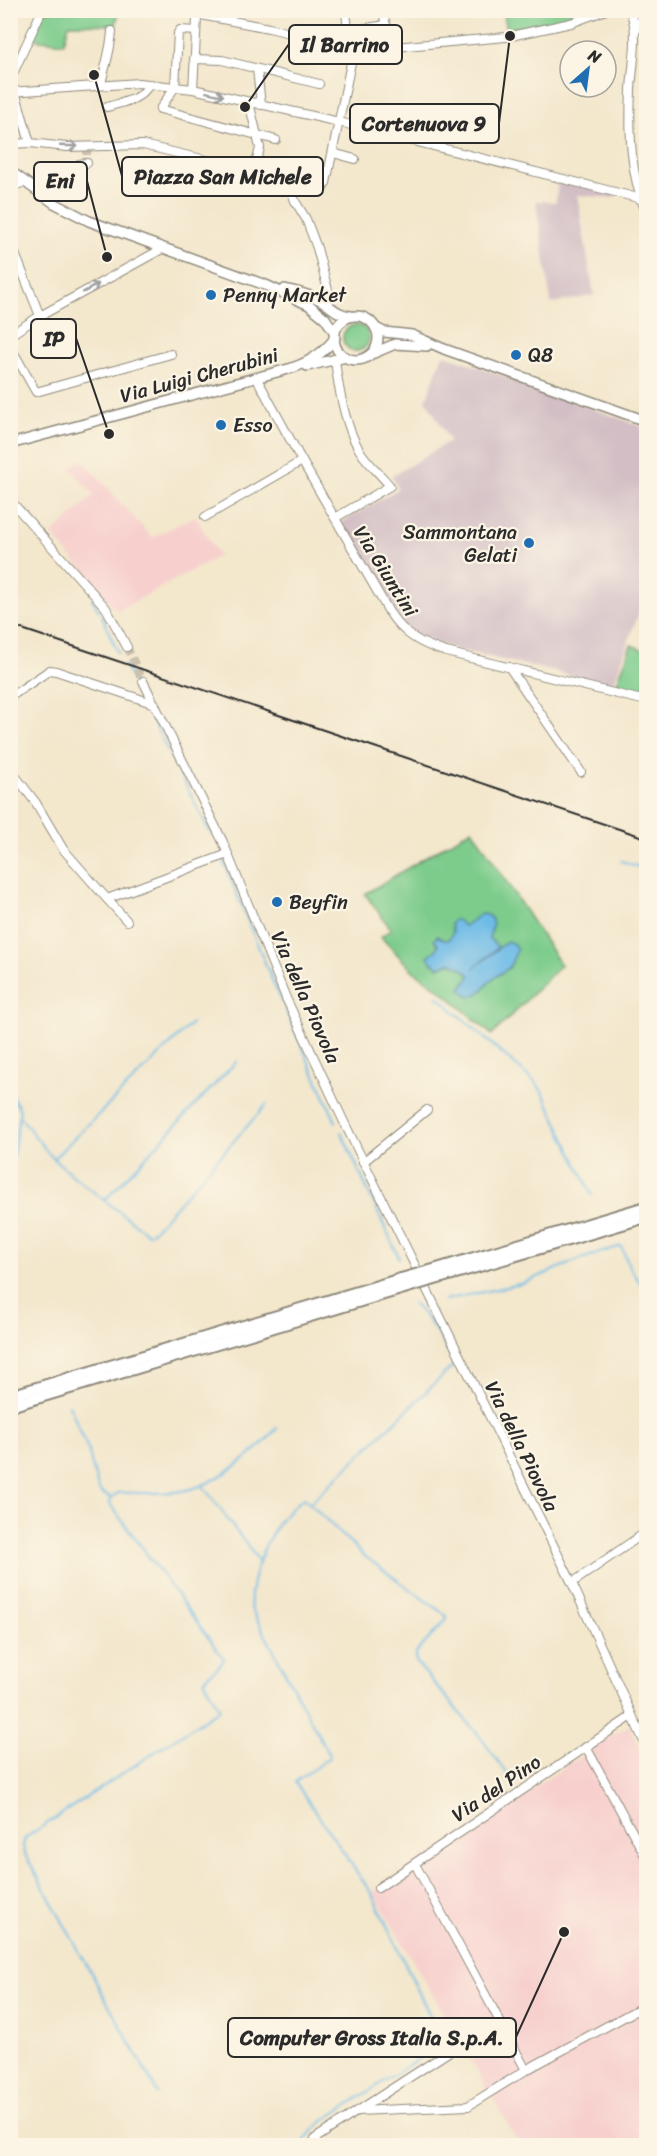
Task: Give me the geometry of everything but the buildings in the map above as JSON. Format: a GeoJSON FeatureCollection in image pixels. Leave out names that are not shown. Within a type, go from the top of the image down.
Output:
{"type":"FeatureCollection","features":[{"type":"Feature","properties":{"kind":"highway"},"geometry":{"type":"LineString","coordinates":[[10,1406],[646,1207]]}},
{"type":"Feature","properties":{"kind":"highway"},"geometry":{"type":"LineString","coordinates":[[439,1273],[646,1217]]}},
{"type":"Feature","properties":{"kind":"highway"},"geometry":{"type":"LineString","coordinates":[[10,1396],[403,1284]]}},
{"type":"Feature","properties":{"kind":"main road"},"geometry":{"type":"LineString","coordinates":[[10,171],[54,203],[88,221],[268,286],[308,295],[327,304],[339,314],[367,319],[384,332],[412,335],[444,349],[646,421]]}},
{"type":"Feature","properties":{"kind":"main road"},"geometry":{"type":"LineString","coordinates":[[268,286],[319,312],[335,336],[336,347],[346,357],[359,360],[386,346],[402,343],[444,349]]}},
{"type":"Feature","properties":{"kind":"main road"},"geometry":{"type":"LineString","coordinates":[[335,336],[342,322],[355,316]]}},
{"type":"Feature","properties":{"kind":"main road"},"geometry":{"type":"LineString","coordinates":[[372,354],[378,342],[376,328]]}},
{"type":"Feature","properties":{"kind":"main road","name":"Via Luigi Cherubini"},"geometry":{"type":"LineString","coordinates":[[292,368],[312,360],[325,350],[335,336]]}},
{"type":"Feature","properties":{"kind":"main road","name":"Via Luigi Cherubini"},"geometry":{"type":"LineString","coordinates":[[10,444],[256,377],[346,357]]}},
{"type":"Feature","properties":{"kind":"street"},"geometry":{"type":"LineString","coordinates":[[10,80],[42,10]]}},
{"type":"Feature","properties":{"kind":"street"},"geometry":{"type":"LineString","coordinates":[[10,144],[30,143],[67,147],[143,145],[254,171],[289,183],[322,190],[326,183],[333,153],[352,58],[350,51],[344,46],[205,16],[190,10]]}},
{"type":"Feature","properties":{"kind":"street"},"geometry":{"type":"LineString","coordinates":[[190,10],[193,31],[193,89]]}},
{"type":"Feature","properties":{"kind":"street"},"geometry":{"type":"LineString","coordinates":[[193,31],[197,18],[218,10]]}},
{"type":"Feature","properties":{"kind":"street"},"geometry":{"type":"LineString","coordinates":[[348,10],[346,11],[348,30],[386,25]]}},
{"type":"Feature","properties":{"kind":"street"},"geometry":{"type":"LineString","coordinates":[[383,10],[390,48]]}},
{"type":"Feature","properties":{"kind":"street"},"geometry":{"type":"LineString","coordinates":[[350,51],[506,37],[572,23],[606,10]]}},
{"type":"Feature","properties":{"kind":"street"},"geometry":{"type":"LineString","coordinates":[[628,11],[635,14],[644,10]]}},
{"type":"Feature","properties":{"kind":"street"},"geometry":{"type":"LineString","coordinates":[[635,34],[644,10]]}},
{"type":"Feature","properties":{"kind":"street"},"geometry":{"type":"LineString","coordinates":[[628,11],[634,20],[635,34],[631,127],[635,174],[646,212]]}},
{"type":"Feature","properties":{"kind":"street"},"geometry":{"type":"LineString","coordinates":[[193,31],[180,30],[178,33],[175,87],[160,109],[276,140]]}},
{"type":"Feature","properties":{"kind":"street"},"geometry":{"type":"LineString","coordinates":[[102,84],[110,54],[112,31]]}},
{"type":"Feature","properties":{"kind":"street"},"geometry":{"type":"LineString","coordinates":[[194,59],[222,60],[319,84]]}},
{"type":"Feature","properties":{"kind":"street"},"geometry":{"type":"LineString","coordinates":[[257,69],[261,105]]}},
{"type":"Feature","properties":{"kind":"street"},"geometry":{"type":"LineString","coordinates":[[30,143],[13,92],[102,84],[149,84],[193,89],[339,122],[644,200]]}},
{"type":"Feature","properties":{"kind":"street"},"geometry":{"type":"LineString","coordinates":[[108,107],[139,97],[149,84]]}},
{"type":"Feature","properties":{"kind":"street"},"geometry":{"type":"LineString","coordinates":[[249,102],[260,148],[254,171]]}},
{"type":"Feature","properties":{"kind":"street"},"geometry":{"type":"LineString","coordinates":[[333,153],[355,159]]}},
{"type":"Feature","properties":{"kind":"street"},"geometry":{"type":"LineString","coordinates":[[10,188],[24,182]]}},
{"type":"Feature","properties":{"kind":"street"},"geometry":{"type":"LineString","coordinates":[[289,183],[317,248],[329,294],[327,304]]}},
{"type":"Feature","properties":{"kind":"street"},"geometry":{"type":"LineString","coordinates":[[10,241],[13,256],[40,316]]}},
{"type":"Feature","properties":{"kind":"street"},"geometry":{"type":"LineString","coordinates":[[10,335],[162,249]]}},
{"type":"Feature","properties":{"kind":"street"},"geometry":{"type":"LineString","coordinates":[[10,346],[36,392],[171,354]]}},
{"type":"Feature","properties":{"kind":"street"},"geometry":{"type":"LineString","coordinates":[[335,359],[343,402],[354,439],[362,455],[390,486],[335,518]]}},
{"type":"Feature","properties":{"kind":"street","name":"Via Giuntini"},"geometry":{"type":"LineString","coordinates":[[256,377],[389,612],[405,633],[433,648],[646,701]]}},
{"type":"Feature","properties":{"kind":"street"},"geometry":{"type":"LineString","coordinates":[[205,517],[302,461]]}},
{"type":"Feature","properties":{"kind":"street"},"geometry":{"type":"LineString","coordinates":[[10,500],[101,602],[127,647]]}},
{"type":"Feature","properties":{"kind":"street"},"geometry":{"type":"LineString","coordinates":[[509,667],[581,772]]}},
{"type":"Feature","properties":{"kind":"street"},"geometry":{"type":"LineString","coordinates":[[10,697],[50,670],[155,704]]}},
{"type":"Feature","properties":{"kind":"street","name":"Via della Piovola"},"geometry":{"type":"LineString","coordinates":[[143,681],[228,854],[286,998],[363,1162],[572,1583],[646,1746]]}},
{"type":"Feature","properties":{"kind":"street"},"geometry":{"type":"LineString","coordinates":[[10,769],[36,803],[63,849],[126,921]]}},
{"type":"Feature","properties":{"kind":"street"},"geometry":{"type":"LineString","coordinates":[[107,899],[228,854]]}},
{"type":"Feature","properties":{"kind":"street"},"geometry":{"type":"LineString","coordinates":[[363,1162],[427,1110]]}},
{"type":"Feature","properties":{"kind":"street"},"geometry":{"type":"LineString","coordinates":[[572,1583],[646,1532]]}},
{"type":"Feature","properties":{"kind":"street","name":"Via del Pino"},"geometry":{"type":"LineString","coordinates":[[378,1888],[632,1716]]}},
{"type":"Feature","properties":{"kind":"street"},"geometry":{"type":"LineString","coordinates":[[586,1747],[646,1857]]}},
{"type":"Feature","properties":{"kind":"street"},"geometry":{"type":"LineString","coordinates":[[415,1864],[526,2070]]}},
{"type":"Feature","properties":{"kind":"street"},"geometry":{"type":"LineString","coordinates":[[358,2111],[468,2106],[526,2070],[646,2005]]}},
{"type":"Feature","properties":{"kind":"street"},"geometry":{"type":"LineString","coordinates":[[311,2145],[316,2138],[450,2051]]}},
{"type":"Feature","properties":{"kind":"shaded area"},"geometry":{"type":"Polygon","coordinates":[[[558,178],[616,193],[613,198],[577,195],[594,295],[551,304],[536,201],[556,202],[558,178]]]}},
{"type":"Feature","properties":{"kind":"shaded area","name":"Sammontana Gelati"},"geometry":{"type":"Polygon","coordinates":[[[443,354],[646,428],[646,592],[613,685],[463,651],[431,642],[416,634],[405,627],[340,523],[398,489],[392,476],[450,441],[426,400],[443,354]]]}},
{"type":"Feature","properties":{"kind":"shaded area"},"geometry":{"type":"Polygon","coordinates":[[[82,459],[152,538],[195,516],[219,556],[117,611],[52,534],[94,495],[70,468],[82,459]]]}},
{"type":"Feature","properties":{"kind":"shaded area"},"geometry":{"type":"Polygon","coordinates":[[[629,1725],[646,1761],[646,2145],[520,2145],[373,1892],[629,1725]]]}},
{"type":"Feature","properties":{"kind":"green space"},"geometry":{"type":"Polygon","coordinates":[[[503,10],[587,11],[548,23],[507,29],[503,10]]]}},
{"type":"Feature","properties":{"kind":"green space"},"geometry":{"type":"Polygon","coordinates":[[[45,11],[119,11],[116,25],[69,24],[64,43],[32,39],[45,11]]]}},
{"type":"Feature","properties":{"kind":"green space"},"geometry":{"type":"Polygon","coordinates":[[[356,325],[365,329],[369,338],[365,347],[356,351],[347,347],[343,338],[347,329],[356,325]]]}},
{"type":"Feature","properties":{"kind":"green space"},"geometry":{"type":"Polygon","coordinates":[[[631,645],[646,651],[646,693],[617,683],[631,645]]]}},
{"type":"Feature","properties":{"kind":"green space"},"geometry":{"type":"Polygon","coordinates":[[[472,829],[561,965],[492,1035],[443,992],[412,970],[381,937],[391,929],[365,894],[472,829]]]}},
{"type":"Feature","properties":{"kind":"water"},"geometry":{"type":"Polygon","coordinates":[[[481,914],[492,919],[489,938],[498,947],[473,969],[507,941],[514,944],[517,950],[509,968],[492,979],[481,992],[470,997],[461,989],[470,976],[466,971],[451,962],[439,967],[431,962],[428,956],[436,950],[438,945],[434,940],[437,936],[448,940],[453,932],[451,924],[453,920],[457,920],[464,926],[481,914]]]}},
{"type":"Feature","properties":{"kind":"waterway"},"geometry":{"type":"LineString","coordinates":[[92,599],[99,611]]}},
{"type":"Feature","properties":{"kind":"waterway"},"geometry":{"type":"LineString","coordinates":[[102,616],[118,653]]}},
{"type":"Feature","properties":{"kind":"waterway"},"geometry":{"type":"LineString","coordinates":[[125,665],[139,696]]}},
{"type":"Feature","properties":{"kind":"waterway"},"geometry":{"type":"LineString","coordinates":[[145,706],[212,836]]}},
{"type":"Feature","properties":{"kind":"waterway"},"geometry":{"type":"LineString","coordinates":[[223,860],[272,980],[336,1122]]}},
{"type":"Feature","properties":{"kind":"waterway"},"geometry":{"type":"LineString","coordinates":[[621,861],[646,869]]}},
{"type":"Feature","properties":{"kind":"waterway"},"geometry":{"type":"LineString","coordinates":[[437,996],[537,1084],[592,1195]]}},
{"type":"Feature","properties":{"kind":"waterway"},"geometry":{"type":"LineString","coordinates":[[54,1158],[192,1023]]}},
{"type":"Feature","properties":{"kind":"waterway"},"geometry":{"type":"LineString","coordinates":[[104,1201],[237,1061]]}},
{"type":"Feature","properties":{"kind":"waterway"},"geometry":{"type":"LineString","coordinates":[[10,1092],[20,1110],[10,1174]]}},
{"type":"Feature","properties":{"kind":"waterway"},"geometry":{"type":"LineString","coordinates":[[20,1117],[49,1154],[73,1176],[148,1234],[267,1104]]}},
{"type":"Feature","properties":{"kind":"waterway"},"geometry":{"type":"LineString","coordinates":[[341,1132],[399,1258]]}},
{"type":"Feature","properties":{"kind":"waterway"},"geometry":{"type":"LineString","coordinates":[[444,1300],[521,1284],[578,1260],[621,1246],[630,1268],[646,1291]]}},
{"type":"Feature","properties":{"kind":"waterway"},"geometry":{"type":"LineString","coordinates":[[310,1503],[453,1366],[454,1363],[441,1339],[413,1303]]}},
{"type":"Feature","properties":{"kind":"waterway"},"geometry":{"type":"LineString","coordinates":[[69,1405],[88,1449],[101,1493],[111,1498]]}},
{"type":"Feature","properties":{"kind":"waterway"},"geometry":{"type":"LineString","coordinates":[[111,1498],[118,1493],[187,1490],[212,1481],[259,1447],[277,1428]]}},
{"type":"Feature","properties":{"kind":"waterway"},"geometry":{"type":"LineString","coordinates":[[203,1486],[260,1563]]}},
{"type":"Feature","properties":{"kind":"waterway"},"geometry":{"type":"LineString","coordinates":[[111,1498],[110,1504],[224,1659],[204,1681],[220,1709],[25,1838],[23,1846],[25,1854],[158,2093]]}},
{"type":"Feature","properties":{"kind":"waterway"},"geometry":{"type":"LineString","coordinates":[[305,2146],[305,2139],[323,2121],[443,2043],[372,1894],[295,1782],[330,1757],[251,1608],[251,1597],[255,1573],[270,1536],[285,1514],[304,1498],[363,1555],[447,1616],[446,1620],[416,1653],[416,1662],[481,1738],[511,1779]]}},
{"type":"Feature","properties":{"kind":"tunnel"},"geometry":{"type":"LineString","coordinates":[[87,147],[87,163]]}},
{"type":"Feature","properties":{"kind":"tunnel"},"geometry":{"type":"LineString","coordinates":[[127,647],[143,681]]}},
{"type":"Feature","properties":{"kind":"railway"},"geometry":{"type":"LineString","coordinates":[[10,625],[646,838]]}},
{"type":"Feature","properties":{"kind":"place","name":"Cortenuova 9"},"geometry":{"type":"Point","coordinates":[510,36]}},
{"type":"Feature","properties":{"kind":"place","name":"Piazza San Michele"},"geometry":{"type":"Point","coordinates":[94,75]}},
{"type":"Feature","properties":{"kind":"place","name":"Il Barrino"},"geometry":{"type":"Point","coordinates":[245,107]}},
{"type":"Feature","properties":{"kind":"place","name":"Eni"},"geometry":{"type":"Point","coordinates":[107,257]}},
{"type":"Feature","properties":{"kind":"place","name":"Penny Market"},"geometry":{"type":"Point","coordinates":[211,295]}},
{"type":"Feature","properties":{"kind":"place","name":"Q8"},"geometry":{"type":"Point","coordinates":[516,355]}},
{"type":"Feature","properties":{"kind":"place","name":"Esso"},"geometry":{"type":"Point","coordinates":[221,425]}},
{"type":"Feature","properties":{"kind":"place","name":"IP"},"geometry":{"type":"Point","coordinates":[109,434]}},
{"type":"Feature","properties":{"kind":"place","name":"Sammontana Gelati"},"geometry":{"type":"Point","coordinates":[529,543]}},
{"type":"Feature","properties":{"kind":"place","name":"Beyfin"},"geometry":{"type":"Point","coordinates":[277,902]}},
{"type":"Feature","properties":{"kind":"place","name":"Computer Gross Italia S.p.A."},"geometry":{"type":"Point","coordinates":[564,1932]}}]}
